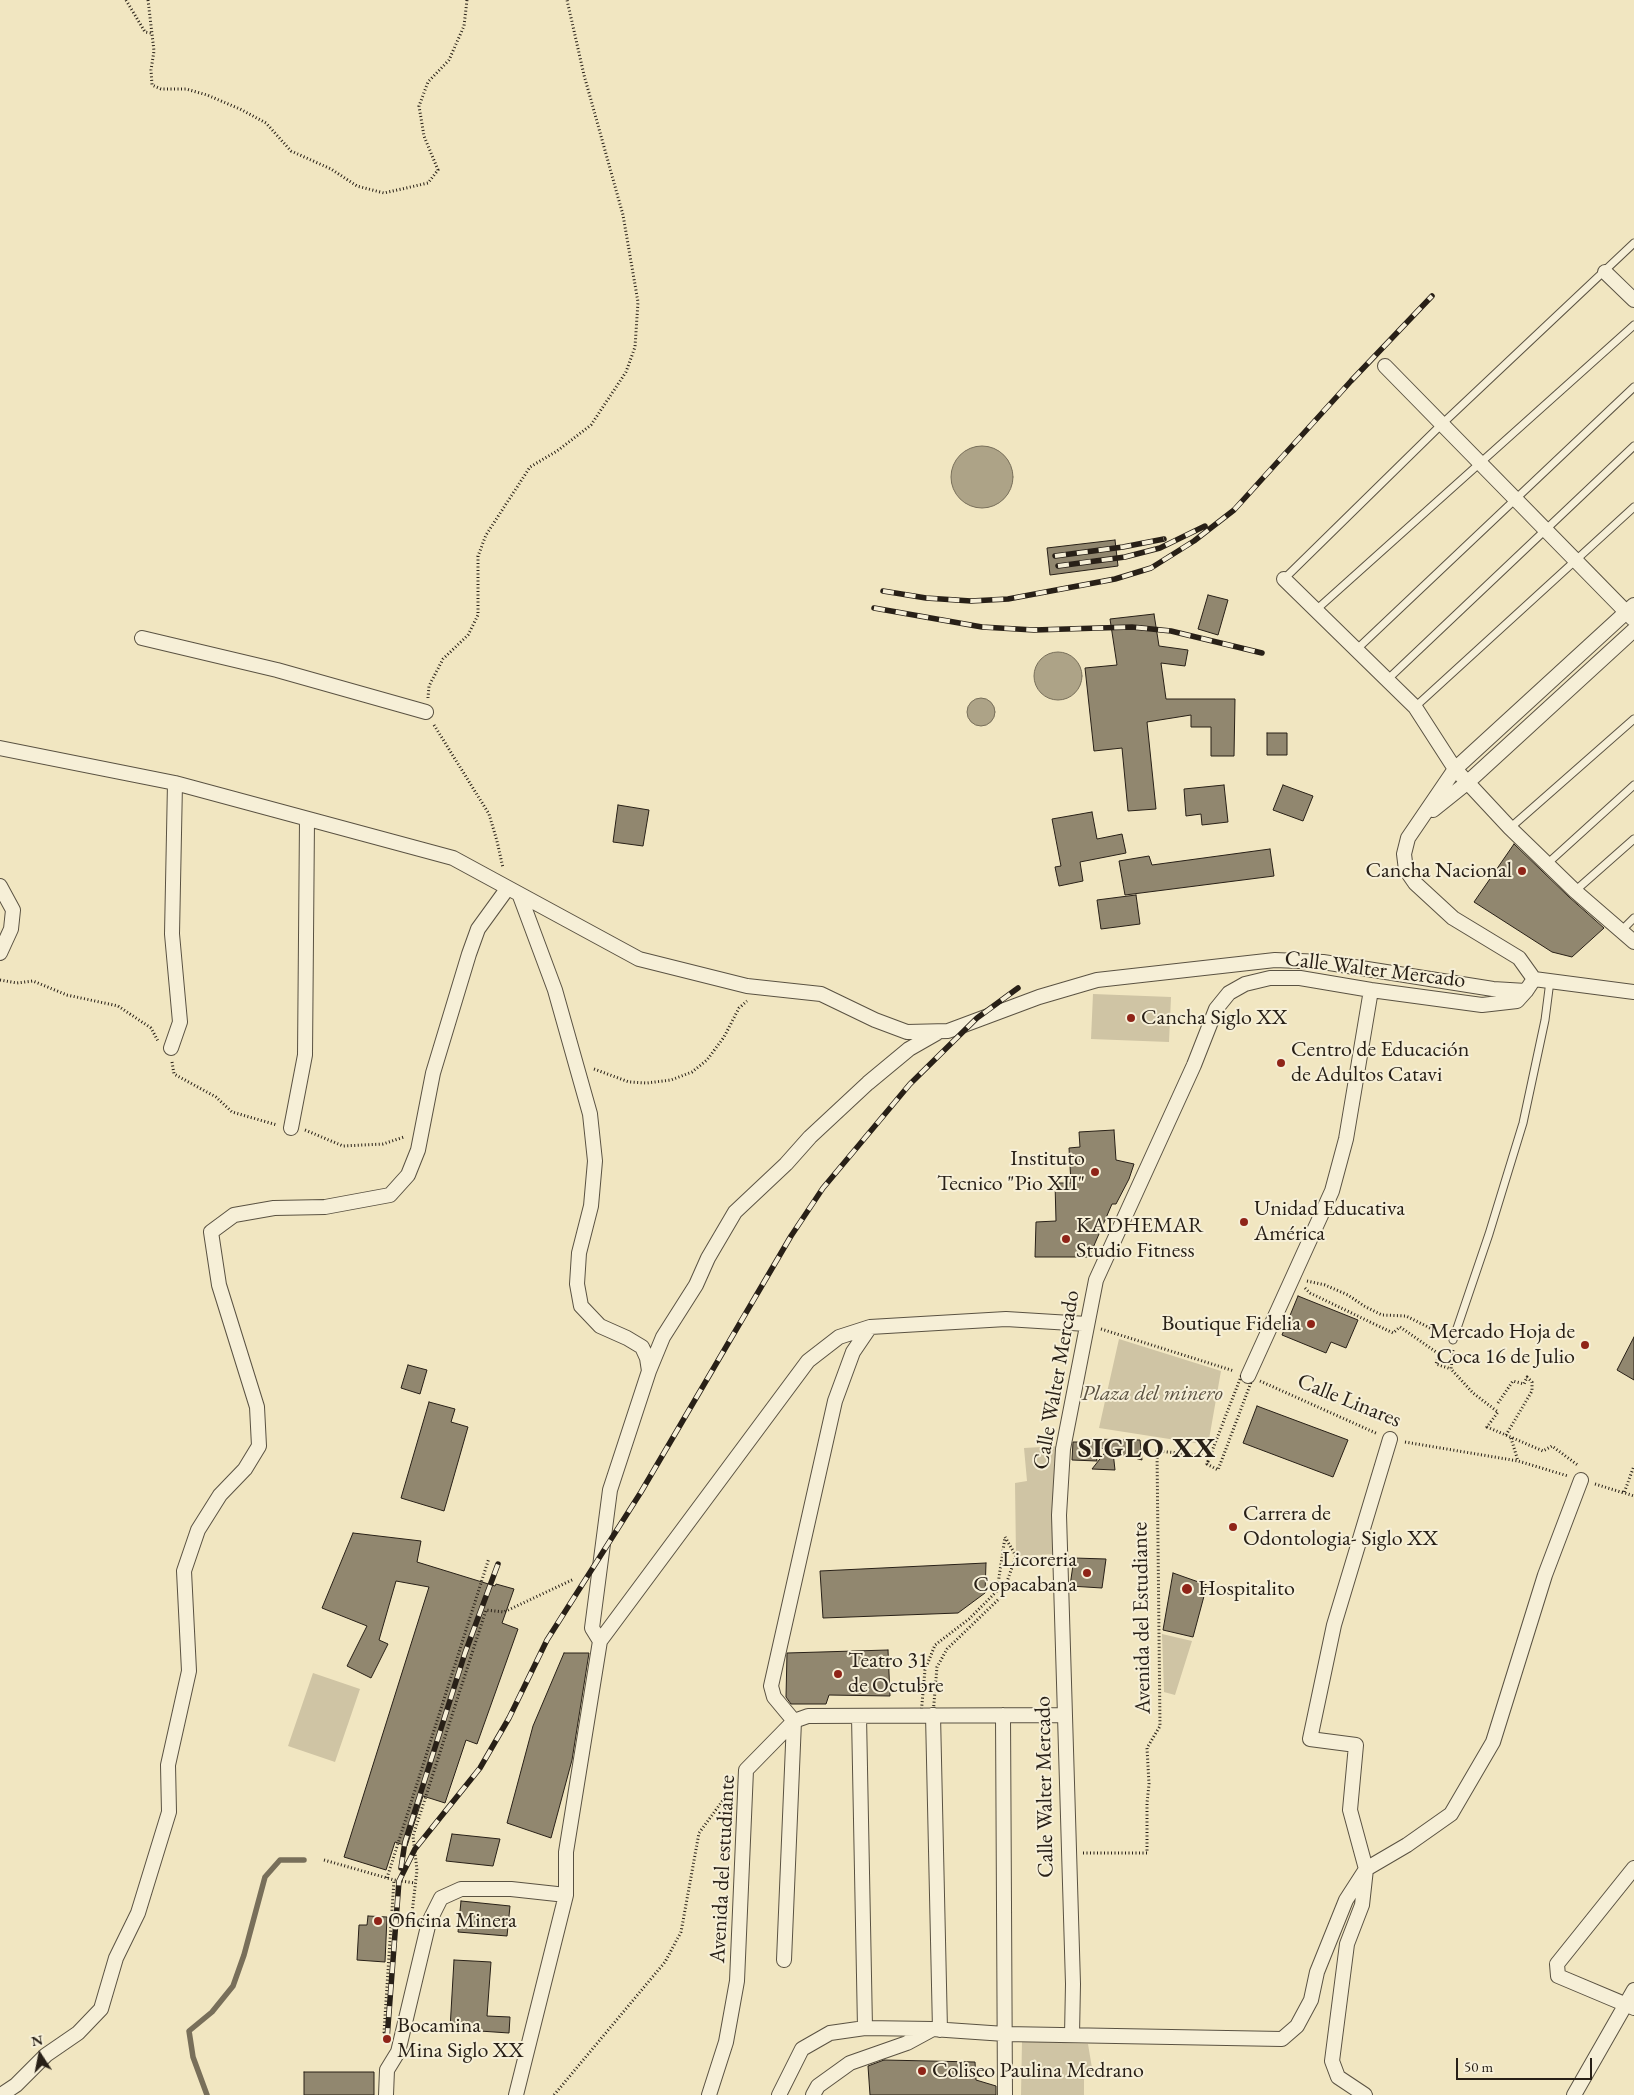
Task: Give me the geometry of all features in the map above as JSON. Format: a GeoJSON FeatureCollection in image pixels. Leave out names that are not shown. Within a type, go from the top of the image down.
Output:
{"type":"FeatureCollection","features":[{"type":"Feature","properties":{"kind":"street"},"geometry":{"type":"LineString","coordinates":[[1605,272],[1634,300]]}},
{"type":"Feature","properties":{"kind":"street"},"geometry":{"type":"LineString","coordinates":[[1385,366],[1576,562],[1632,612],[1456,769],[1421,820],[1406,846],[1404,862],[1410,877],[1453,918],[1519,958],[1534,979],[1634,992]]}},
{"type":"Feature","properties":{"kind":"street"},"geometry":{"type":"LineString","coordinates":[[1284,578],[1415,707],[1456,769],[1510,828],[1575,891],[1634,942]]}},
{"type":"Feature","properties":{"kind":"street"},"geometry":{"type":"LineString","coordinates":[[1421,820],[1468,782],[1634,630]]}},
{"type":"Feature","properties":{"kind":"street"},"geometry":{"type":"LineString","coordinates":[[142,638],[276,670],[426,712]]}},
{"type":"Feature","properties":{"kind":"street"},"geometry":{"type":"LineString","coordinates":[[0,748],[175,783],[453,858],[639,959],[747,986],[822,994],[875,1020],[907,1032],[948,1031],[1040,997],[1097,980],[1275,960],[1323,962],[1493,989],[1526,991]]}},
{"type":"Feature","properties":{"kind":"street"},"geometry":{"type":"LineString","coordinates":[[171,1048],[180,1022],[172,934],[175,783]]}},
{"type":"Feature","properties":{"kind":"street"},"geometry":{"type":"LineString","coordinates":[[291,1128],[305,1055],[307,820]]}},
{"type":"Feature","properties":{"kind":"street"},"geometry":{"type":"LineString","coordinates":[[0,886],[13,910],[11,930],[0,953]]}},
{"type":"Feature","properties":{"kind":"street"},"geometry":{"type":"LineString","coordinates":[[1,2095],[16,2085],[46,2055],[78,2032],[101,2009],[116,1958],[138,1913],[169,1812],[168,1766],[189,1671],[184,1572],[198,1530],[220,1495],[244,1468],[259,1446],[256,1407],[220,1286],[211,1232],[234,1215],[274,1208],[326,1207],[390,1195],[408,1175],[421,1138],[433,1073],[478,928],[507,889]]}},
{"type":"Feature","properties":{"kind":"street"},"geometry":{"type":"LineString","coordinates":[[520,896],[555,990],[590,1114],[595,1161],[591,1206],[579,1253],[577,1284],[581,1306],[600,1326],[628,1338],[642,1347],[647,1358],[649,1371]]}},
{"type":"Feature","properties":{"kind":"street","name":"Calle Walter Mercado"},"geometry":{"type":"LineString","coordinates":[[1072,2035],[1073,1984],[1067,1853],[1059,1515],[1063,1449],[1096,1280],[1194,1065],[1216,1009],[1229,993],[1245,984],[1270,978],[1300,978],[1370,990],[1482,1005],[1517,1001],[1534,979]]}},
{"type":"Feature","properties":{"kind":"street"},"geometry":{"type":"LineString","coordinates":[[1248,1376],[1332,1191],[1346,1139],[1370,990]]}},
{"type":"Feature","properties":{"kind":"street"},"geometry":{"type":"LineString","coordinates":[[600,1641],[592,1628],[610,1490],[649,1371],[663,1337],[696,1285],[708,1258],[735,1212],[786,1164],[810,1137],[868,1083],[909,1049],[940,1031]]}},
{"type":"Feature","properties":{"kind":"street"},"geometry":{"type":"LineString","coordinates":[[516,2095],[566,1895],[566,1852],[600,1641],[808,1361],[838,1337],[870,1327],[1006,1319],[1087,1324]]}},
{"type":"Feature","properties":{"kind":"street"},"geometry":{"type":"LineString","coordinates":[[784,1960],[794,1721],[774,1697],[771,1686],[835,1402],[853,1352],[870,1327]]}},
{"type":"Feature","properties":{"kind":"street"},"geometry":{"type":"LineString","coordinates":[[1365,2095],[1338,2077],[1332,2061],[1347,1944],[1362,1905],[1366,1869],[1350,1810],[1356,1745],[1310,1738],[1334,1626],[1390,1439]]}},
{"type":"Feature","properties":{"kind":"street"},"geometry":{"type":"LineString","coordinates":[[779,2095],[802,2049],[830,2032],[865,2028],[1005,2034],[1282,2039],[1297,2026],[1311,2000],[1317,1972],[1346,1900],[1366,1869],[1407,1845],[1451,1814],[1493,1742],[1545,1575],[1586,1481]]}},
{"type":"Feature","properties":{"kind":"street"},"geometry":{"type":"LineString","coordinates":[[927,1715],[936,2030]]}},
{"type":"Feature","properties":{"kind":"street"},"geometry":{"type":"LineString","coordinates":[[1003,1715],[1005,2095]]}},
{"type":"Feature","properties":{"kind":"street"},"geometry":{"type":"LineString","coordinates":[[794,1721],[808,1716],[1065,1715]]}},
{"type":"Feature","properties":{"kind":"street"},"geometry":{"type":"LineString","coordinates":[[859,1716],[865,2028]]}},
{"type":"Feature","properties":{"kind":"street","name":"Avenida del estudiante"},"geometry":{"type":"LineString","coordinates":[[709,2095],[726,2042],[737,1981],[746,1770],[794,1721]]}},
{"type":"Feature","properties":{"kind":"street"},"geometry":{"type":"LineString","coordinates":[[1630,2006],[1558,1976],[1557,1964],[1634,1868]]}},
{"type":"Feature","properties":{"kind":"street"},"geometry":{"type":"LineString","coordinates":[[386,2095],[387,2070],[398,2052],[429,1922],[441,1898],[461,1889],[511,1888],[566,1895]]}},
{"type":"Feature","properties":{"kind":"street"},"geometry":{"type":"LineString","coordinates":[[1574,2095],[1630,2006],[1634,1990]]}},
{"type":"Feature","properties":{"kind":"street"},"geometry":{"type":"LineString","coordinates":[[813,2095],[818,2086],[850,2063],[907,2043],[936,2030]]}},
{"type":"Feature","properties":{"kind":"lane"},"geometry":{"type":"LineString","coordinates":[[1284,578],[1442,424],[1634,243]]}},
{"type":"Feature","properties":{"kind":"lane"},"geometry":{"type":"LineString","coordinates":[[1316,610],[1634,325]]}},
{"type":"Feature","properties":{"kind":"lane"},"geometry":{"type":"LineString","coordinates":[[1356,650],[1634,387]]}},
{"type":"Feature","properties":{"kind":"lane"},"geometry":{"type":"LineString","coordinates":[[1387,680],[1634,446]]}},
{"type":"Feature","properties":{"kind":"lane"},"geometry":{"type":"LineString","coordinates":[[1415,707],[1634,508]]}},
{"type":"Feature","properties":{"kind":"lane"},"geometry":{"type":"LineString","coordinates":[[1510,828],[1634,719]]}},
{"type":"Feature","properties":{"kind":"lane"},"geometry":{"type":"LineString","coordinates":[[1548,863],[1634,785]]}},
{"type":"Feature","properties":{"kind":"lane"},"geometry":{"type":"LineString","coordinates":[[1575,891],[1634,839]]}},
{"type":"Feature","properties":{"kind":"lane"},"geometry":{"type":"LineString","coordinates":[[1621,930],[1634,918]]}},
{"type":"Feature","properties":{"kind":"lane"},"geometry":{"type":"LineString","coordinates":[[1453,1340],[1489,1234],[1523,1123],[1545,1020],[1550,981]]}},
{"type":"Feature","properties":{"kind":"path"},"geometry":{"type":"LineString","coordinates":[[126,0],[145,32],[151,33]]}},
{"type":"Feature","properties":{"kind":"path"},"geometry":{"type":"LineString","coordinates":[[148,0],[154,51],[151,70],[152,85],[162,89],[186,89],[233,106],[266,123],[291,151],[331,170],[357,186],[384,193],[428,183],[438,170],[422,130],[419,106],[428,82],[449,60],[464,26],[467,0]]}},
{"type":"Feature","properties":{"kind":"path"},"geometry":{"type":"LineString","coordinates":[[507,889],[489,814],[426,712],[429,686],[443,659],[468,635],[478,614],[478,556],[486,535],[530,467],[557,451],[591,425],[626,372],[635,348],[638,302],[623,215],[584,75],[567,0]]}},
{"type":"Feature","properties":{"kind":"path"},"geometry":{"type":"LineString","coordinates":[[0,980],[17,983],[33,981],[67,995],[118,1006],[151,1028],[158,1043],[171,1048],[174,1074],[216,1097],[232,1112],[274,1125],[311,1131],[343,1146],[383,1144],[404,1137],[421,1138]]}},
{"type":"Feature","properties":{"kind":"path"},"geometry":{"type":"LineString","coordinates":[[574,1053],[594,1069],[628,1082],[671,1080],[692,1072],[707,1060],[724,1037],[739,1008],[750,998],[768,988]]}},
{"type":"Feature","properties":{"kind":"path"},"geometry":{"type":"LineString","coordinates":[[1293,1278],[1325,1285],[1348,1295],[1382,1315],[1406,1316],[1453,1340],[1452,1369]]}},
{"type":"Feature","properties":{"kind":"path"},"geometry":{"type":"LineString","coordinates":[[1293,1278],[1310,1293],[1393,1333],[1400,1327],[1439,1354],[1436,1364],[1452,1369],[1473,1392],[1498,1412],[1487,1427],[1543,1451],[1552,1446],[1585,1470],[1586,1481]]}},
{"type":"Feature","properties":{"kind":"path","name":"Calle Linares"},"geometry":{"type":"LineString","coordinates":[[1087,1324],[1248,1376],[1390,1439],[1518,1461],[1624,1493]]}},
{"type":"Feature","properties":{"kind":"path"},"geometry":{"type":"LineString","coordinates":[[1248,1376],[1218,1470],[1207,1464],[1248,1376]]}},
{"type":"Feature","properties":{"kind":"path"},"geometry":{"type":"LineString","coordinates":[[1498,1403],[1513,1381],[1524,1384],[1527,1377],[1532,1382],[1532,1392],[1506,1435]]}},
{"type":"Feature","properties":{"kind":"path"},"geometry":{"type":"LineString","coordinates":[[1511,1437],[1518,1461]]}},
{"type":"Feature","properties":{"kind":"path","name":"Avenida del Estudiante"},"geometry":{"type":"LineString","coordinates":[[1067,1853],[1147,1853],[1149,1784],[1147,1748],[1160,1726],[1157,1451],[1210,1456]]}},
{"type":"Feature","properties":{"kind":"path"},"geometry":{"type":"LineString","coordinates":[[1634,1466],[1624,1493],[1634,1496]]}},
{"type":"Feature","properties":{"kind":"path"},"geometry":{"type":"LineString","coordinates":[[1005,1537],[1016,1556],[1002,1596],[947,1649],[937,1667],[927,1715],[926,1670],[934,1645],[969,1619],[996,1591],[1005,1537]]}},
{"type":"Feature","properties":{"kind":"path"},"geometry":{"type":"LineString","coordinates":[[387,1878],[489,1558]]}},
{"type":"Feature","properties":{"kind":"path"},"geometry":{"type":"LineString","coordinates":[[413,1906],[417,1870],[413,1836],[486,1610],[504,1612],[574,1579]]}},
{"type":"Feature","properties":{"kind":"path"},"geometry":{"type":"LineString","coordinates":[[554,2095],[665,1962],[681,1932],[698,1833],[730,1791]]}},
{"type":"Feature","properties":{"kind":"path"},"geometry":{"type":"LineString","coordinates":[[324,1860],[394,1880],[415,1883]]}},
{"type":"Feature","properties":{"kind":"path"},"geometry":{"type":"LineString","coordinates":[[387,2039],[384,2032],[394,1880]]}},
{"type":"Feature","properties":{"kind":"green space","name":"Cancha Siglo XX"},"geometry":{"type":"Polygon","coordinates":[[[1093,994],[1171,997],[1169,1042],[1091,1039],[1093,994]]]}},
{"type":"Feature","properties":{"kind":"green space","name":"Plaza del minero"},"geometry":{"type":"Polygon","coordinates":[[[1119,1339],[1221,1371],[1208,1445],[1099,1428],[1119,1339]]]}},
{"type":"Feature","properties":{"kind":"green space"},"geometry":{"type":"Polygon","coordinates":[[[1060,1446],[1056,1554],[1016,1556],[1015,1483],[1027,1481],[1024,1448],[1060,1446]]]}},
{"type":"Feature","properties":{"kind":"green space"},"geometry":{"type":"Polygon","coordinates":[[[1162,1634],[1192,1641],[1175,1695],[1164,1692],[1162,1634]]]}},
{"type":"Feature","properties":{"kind":"green space"},"geometry":{"type":"Polygon","coordinates":[[[313,1673],[360,1689],[335,1762],[288,1746],[313,1673]]]}},
{"type":"Feature","properties":{"kind":"green space"},"geometry":{"type":"Polygon","coordinates":[[[1022,2041],[1088,2044],[1092,2068],[1084,2070],[1084,2095],[1021,2095],[1022,2041]]]}},
{"type":"Feature","properties":{"kind":"shaded area"},"geometry":{"type":"Polygon","coordinates":[[[982,446],[994,449],[1004,455],[1010,465],[1013,477],[1010,489],[1004,499],[994,505],[982,508],[970,505],[960,499],[954,489],[951,477],[954,465],[960,455],[970,449],[982,446]]]}},
{"type":"Feature","properties":{"kind":"shaded area"},"geometry":{"type":"Polygon","coordinates":[[[1058,652],[1067,654],[1075,659],[1080,667],[1082,676],[1080,685],[1075,693],[1067,698],[1058,700],[1049,698],[1041,693],[1036,685],[1034,676],[1036,667],[1041,659],[1049,654],[1058,652]]]}},
{"type":"Feature","properties":{"kind":"shaded area"},"geometry":{"type":"Polygon","coordinates":[[[981,698],[991,702],[995,712],[991,722],[981,726],[971,722],[967,712],[971,702],[981,698]]]}},
{"type":"Feature","properties":{"kind":"building"},"geometry":{"type":"Polygon","coordinates":[[[1115,540],[1118,566],[1050,575],[1047,548],[1115,540]]]}},
{"type":"Feature","properties":{"kind":"building"},"geometry":{"type":"Polygon","coordinates":[[[1208,595],[1228,600],[1218,635],[1198,629],[1208,595]]]}},
{"type":"Feature","properties":{"kind":"building"},"geometry":{"type":"Polygon","coordinates":[[[1154,614],[1159,646],[1188,650],[1185,666],[1161,663],[1166,699],[1235,699],[1234,756],[1211,756],[1211,727],[1191,727],[1191,715],[1147,722],[1156,809],[1128,811],[1122,748],[1094,751],[1085,668],[1117,665],[1110,619],[1154,614]]]}},
{"type":"Feature","properties":{"kind":"building"},"geometry":{"type":"Polygon","coordinates":[[[1267,733],[1287,733],[1287,755],[1267,755],[1267,733]]]}},
{"type":"Feature","properties":{"kind":"building"},"geometry":{"type":"Polygon","coordinates":[[[1224,785],[1228,822],[1202,825],[1201,814],[1186,816],[1184,789],[1224,785]]]}},
{"type":"Feature","properties":{"kind":"building"},"geometry":{"type":"Polygon","coordinates":[[[1283,785],[1313,796],[1303,821],[1273,810],[1283,785]]]}},
{"type":"Feature","properties":{"kind":"building"},"geometry":{"type":"Polygon","coordinates":[[[618,805],[649,810],[643,846],[613,842],[618,805]]]}},
{"type":"Feature","properties":{"kind":"building"},"geometry":{"type":"Polygon","coordinates":[[[1092,812],[1097,839],[1122,834],[1126,853],[1080,862],[1083,881],[1059,886],[1055,867],[1061,866],[1052,819],[1092,812]]]}},
{"type":"Feature","properties":{"kind":"building","name":"Cancha Nacional"},"geometry":{"type":"Polygon","coordinates":[[[1514,844],[1604,928],[1572,957],[1552,952],[1474,902],[1514,844]]]}},
{"type":"Feature","properties":{"kind":"building"},"geometry":{"type":"Polygon","coordinates":[[[1270,849],[1274,876],[1125,895],[1119,861],[1149,856],[1152,865],[1270,849]]]}},
{"type":"Feature","properties":{"kind":"building"},"geometry":{"type":"Polygon","coordinates":[[[1136,895],[1140,924],[1101,929],[1097,900],[1136,895]]]}},
{"type":"Feature","properties":{"kind":"building"},"geometry":{"type":"Polygon","coordinates":[[[1114,1130],[1116,1160],[1134,1164],[1129,1179],[1116,1204],[1112,1204],[1089,1257],[1035,1257],[1036,1222],[1056,1221],[1055,1183],[1071,1183],[1069,1148],[1080,1147],[1079,1132],[1114,1130]]]}},
{"type":"Feature","properties":{"kind":"building"},"geometry":{"type":"Polygon","coordinates":[[[1298,1296],[1358,1320],[1346,1348],[1331,1342],[1326,1353],[1282,1335],[1298,1296]]]}},
{"type":"Feature","properties":{"kind":"building"},"geometry":{"type":"Polygon","coordinates":[[[1634,1337],[1634,1380],[1617,1370],[1634,1337]]]}},
{"type":"Feature","properties":{"kind":"building"},"geometry":{"type":"Polygon","coordinates":[[[408,1365],[427,1370],[420,1394],[401,1388],[408,1365]]]}},
{"type":"Feature","properties":{"kind":"building"},"geometry":{"type":"Polygon","coordinates":[[[429,1402],[455,1409],[451,1422],[468,1427],[444,1511],[401,1498],[429,1402]]]}},
{"type":"Feature","properties":{"kind":"building"},"geometry":{"type":"Polygon","coordinates":[[[1257,1406],[1348,1440],[1333,1477],[1243,1443],[1257,1406]]]}},
{"type":"Feature","properties":{"kind":"building"},"geometry":{"type":"Polygon","coordinates":[[[1086,1439],[1140,1440],[1142,1460],[1113,1452],[1115,1470],[1092,1469],[1107,1450],[1095,1446],[1097,1461],[1072,1460],[1073,1442],[1085,1442],[1086,1439]]]}},
{"type":"Feature","properties":{"kind":"building"},"geometry":{"type":"Polygon","coordinates":[[[353,1533],[421,1541],[417,1562],[495,1586],[496,1584],[514,1589],[502,1623],[518,1629],[477,1744],[466,1740],[445,1803],[423,1796],[407,1846],[395,1842],[386,1870],[344,1857],[429,1587],[396,1581],[379,1640],[388,1644],[371,1678],[347,1666],[367,1626],[322,1608],[353,1533]]]}},
{"type":"Feature","properties":{"kind":"building","name":"Licoreria Copacabana"},"geometry":{"type":"Polygon","coordinates":[[[1074,1558],[1106,1559],[1102,1588],[1070,1586],[1074,1558]]]}},
{"type":"Feature","properties":{"kind":"building"},"geometry":{"type":"Polygon","coordinates":[[[986,1563],[985,1593],[958,1613],[823,1618],[820,1571],[986,1563]]]}},
{"type":"Feature","properties":{"kind":"building"},"geometry":{"type":"Polygon","coordinates":[[[1173,1573],[1207,1585],[1193,1637],[1163,1630],[1173,1573]]]}},
{"type":"Feature","properties":{"kind":"building","name":"Teatro 31 de Octubre"},"geometry":{"type":"Polygon","coordinates":[[[888,1650],[890,1696],[829,1695],[826,1704],[791,1704],[786,1697],[787,1653],[888,1650]]]}},
{"type":"Feature","properties":{"kind":"building"},"geometry":{"type":"Polygon","coordinates":[[[564,1653],[589,1653],[572,1760],[551,1838],[507,1823],[533,1726],[564,1653]]]}},
{"type":"Feature","properties":{"kind":"building"},"geometry":{"type":"Polygon","coordinates":[[[452,1834],[500,1839],[493,1866],[446,1861],[452,1834]]]}},
{"type":"Feature","properties":{"kind":"building"},"geometry":{"type":"Polygon","coordinates":[[[461,1901],[510,1906],[507,1936],[458,1932],[461,1901]]]}},
{"type":"Feature","properties":{"kind":"building"},"geometry":{"type":"Polygon","coordinates":[[[368,1916],[387,1917],[385,1962],[357,1960],[359,1925],[367,1925],[368,1916]]]}},
{"type":"Feature","properties":{"kind":"building"},"geometry":{"type":"Polygon","coordinates":[[[454,1960],[491,1962],[487,2016],[510,2017],[509,2033],[450,2029],[454,1960]]]}},
{"type":"Feature","properties":{"kind":"building","name":"Coliseo Paulina Medrano"},"geometry":{"type":"Polygon","coordinates":[[[884,2060],[975,2062],[976,2080],[996,2086],[996,2095],[870,2095],[868,2066],[884,2060]]]}},
{"type":"Feature","properties":{"kind":"building"},"geometry":{"type":"Polygon","coordinates":[[[304,2072],[374,2072],[374,2095],[304,2095],[304,2072]]]}},
{"type":"Feature","properties":{"kind":"waterway"},"geometry":{"type":"LineString","coordinates":[[207,2095],[193,2057],[189,2031],[212,2012],[233,1986],[244,1955],[265,1877],[280,1860],[304,1860]]}},
{"type":"Feature","properties":{"kind":"railway"},"geometry":{"type":"LineString","coordinates":[[883,591],[926,598],[971,601],[1008,599],[1115,579],[1151,568],[1194,541],[1234,510],[1351,381],[1432,296]]}},
{"type":"Feature","properties":{"kind":"railway"},"geometry":{"type":"LineString","coordinates":[[1058,566],[1125,557],[1160,548],[1205,526]]}},
{"type":"Feature","properties":{"kind":"railway"},"geometry":{"type":"LineString","coordinates":[[1055,556],[1123,547],[1164,539]]}},
{"type":"Feature","properties":{"kind":"railway"},"geometry":{"type":"LineString","coordinates":[[874,608],[982,627],[1034,630],[1132,627],[1171,631],[1262,653]]}},
{"type":"Feature","properties":{"kind":"railway"},"geometry":{"type":"LineString","coordinates":[[387,2039],[399,1881],[415,1849],[480,1768],[509,1718],[547,1640],[641,1492],[791,1236],[823,1188],[910,1084],[977,1018],[1018,988]]}},
{"type":"Feature","properties":{"kind":"railway"},"geometry":{"type":"LineString","coordinates":[[401,1868],[405,1842],[465,1653],[498,1564]]}},
{"type":"Feature","properties":{"kind":"place","name":"Cancha Nacional"},"geometry":{"type":"Point","coordinates":[1522,871]}},
{"type":"Feature","properties":{"kind":"place","name":"Cancha Siglo XX"},"geometry":{"type":"Point","coordinates":[1131,1018]}},
{"type":"Feature","properties":{"kind":"place","name":"Centro de Educación de Adultos Catavi"},"geometry":{"type":"Point","coordinates":[1281,1063]}},
{"type":"Feature","properties":{"kind":"place","name":"Instituto Tecnico \"Pio XII\""},"geometry":{"type":"Point","coordinates":[1095,1172]}},
{"type":"Feature","properties":{"kind":"place","name":"Unidad Educativa América"},"geometry":{"type":"Point","coordinates":[1244,1222]}},
{"type":"Feature","properties":{"kind":"place","name":"KADHEMAR Studio Fitness"},"geometry":{"type":"Point","coordinates":[1066,1239]}},
{"type":"Feature","properties":{"kind":"place","name":"Boutique Fidelia"},"geometry":{"type":"Point","coordinates":[1311,1324]}},
{"type":"Feature","properties":{"kind":"place","name":"Mercado Hoja de Coca 16 de Julio"},"geometry":{"type":"Point","coordinates":[1585,1345]}},
{"type":"Feature","properties":{"kind":"place","name":"Carrera de Odontologia- Siglo XX"},"geometry":{"type":"Point","coordinates":[1233,1527]}},
{"type":"Feature","properties":{"kind":"place","name":"Licoreria Copacabana"},"geometry":{"type":"Point","coordinates":[1087,1573]}},
{"type":"Feature","properties":{"kind":"place","name":"Hospitalito"},"geometry":{"type":"Point","coordinates":[1187,1589]}},
{"type":"Feature","properties":{"kind":"place","name":"Teatro 31 de Octubre"},"geometry":{"type":"Point","coordinates":[838,1674]}},
{"type":"Feature","properties":{"kind":"place","name":"Oficina Minera"},"geometry":{"type":"Point","coordinates":[378,1921]}},
{"type":"Feature","properties":{"kind":"place","name":"Bocamina Mina Siglo XX"},"geometry":{"type":"Point","coordinates":[387,2039]}},
{"type":"Feature","properties":{"kind":"place","name":"Coliseo Paulina Medrano"},"geometry":{"type":"Point","coordinates":[922,2071]}},
{"type":"Feature","properties":{"kind":"district","name":"SIGLO XX"},"geometry":{"type":"Point","coordinates":[1147,1449]}}]}
